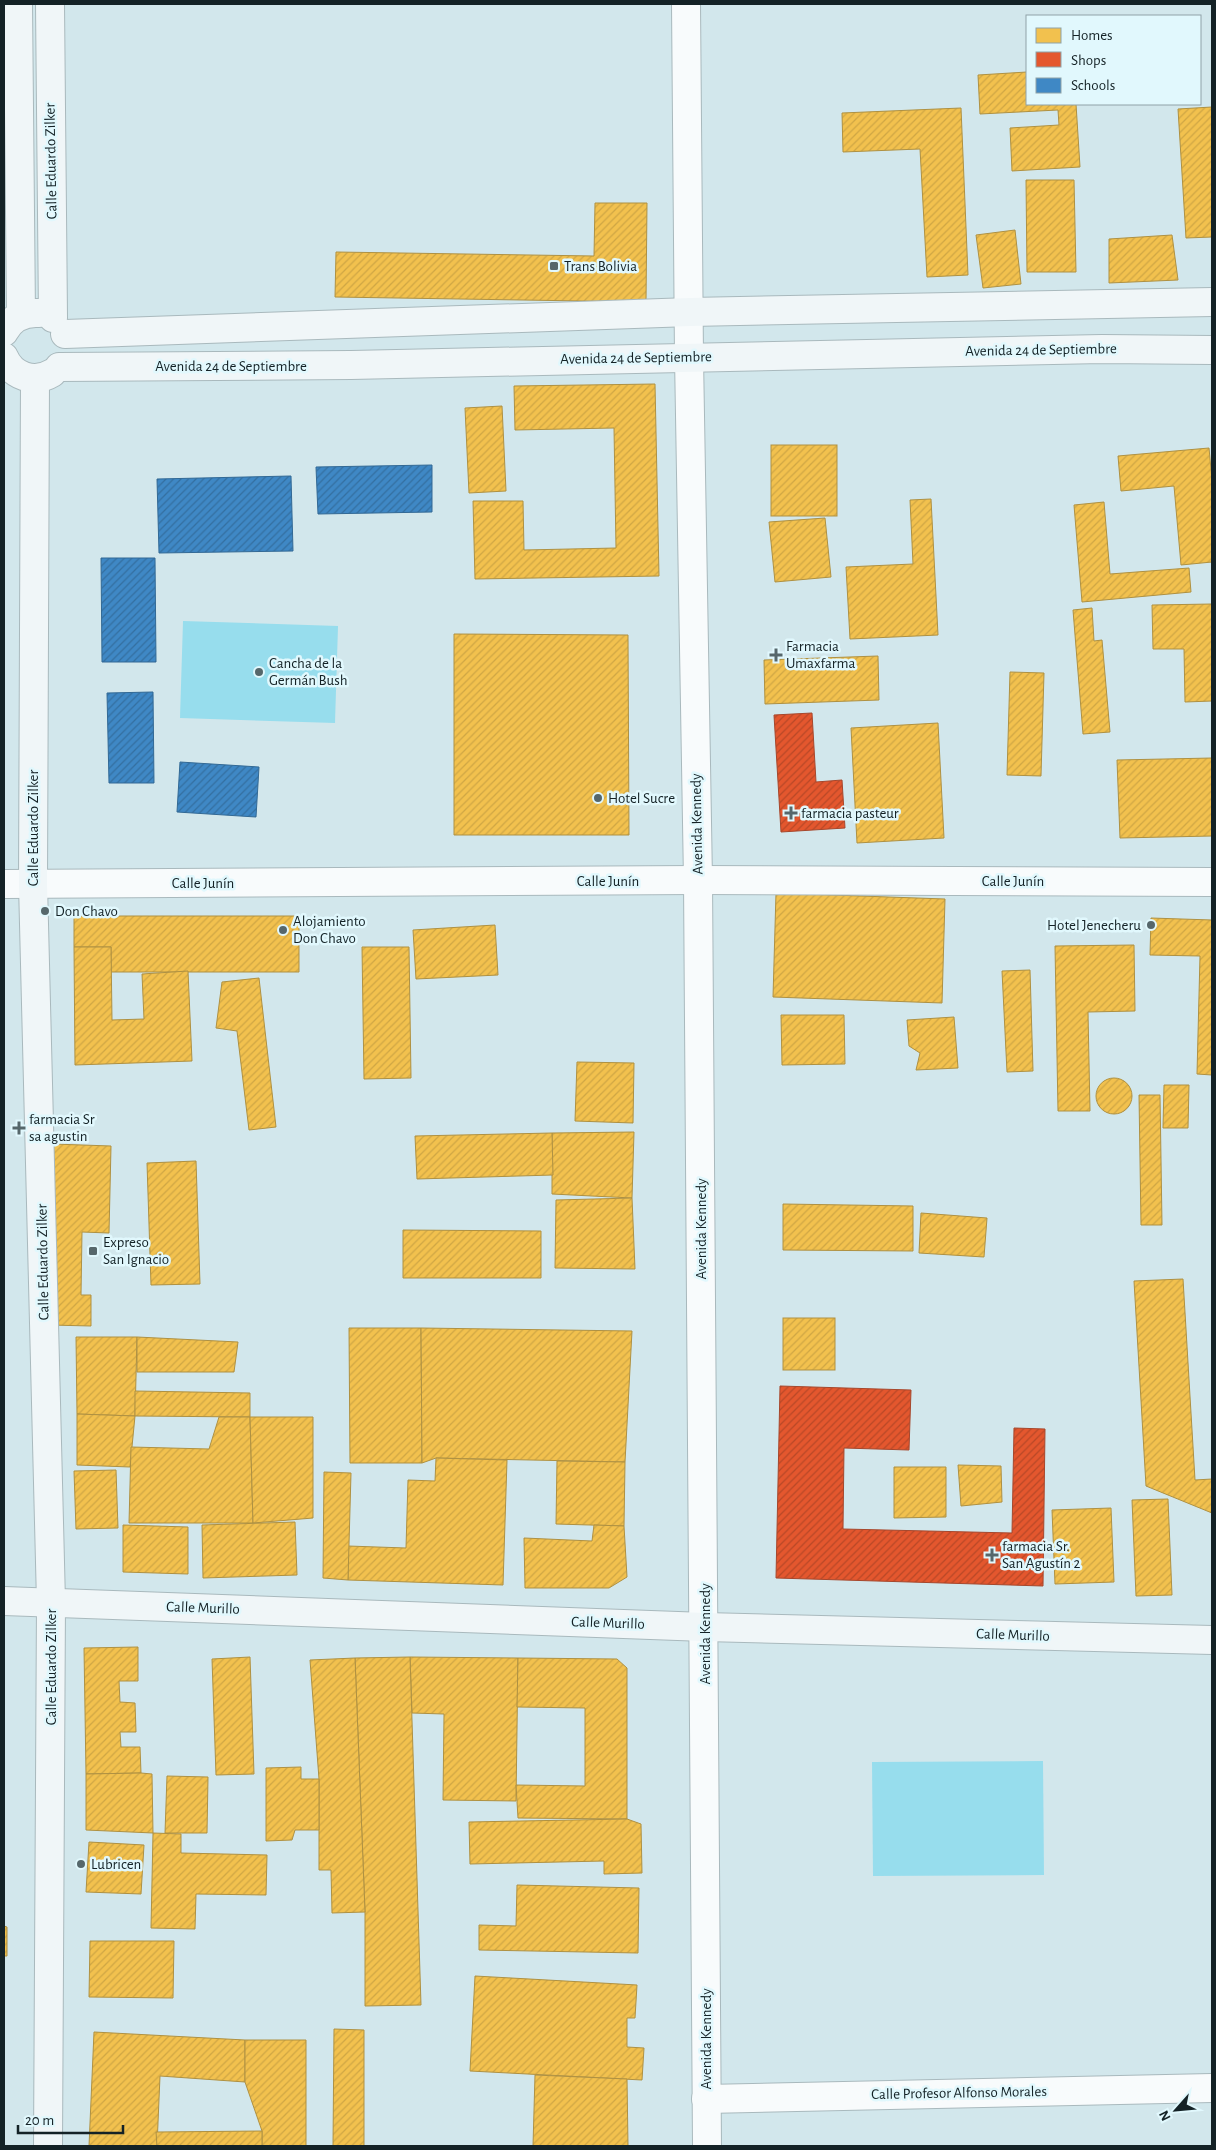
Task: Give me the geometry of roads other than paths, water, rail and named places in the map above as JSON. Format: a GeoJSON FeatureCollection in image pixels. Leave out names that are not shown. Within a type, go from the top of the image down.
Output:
{"type":"FeatureCollection","features":[{"type":"Feature","properties":{"kind":"street","name":"Calle Eduardo Zilker"},"geometry":{"type":"LineString","coordinates":[[12,324],[18,4]]}},
{"type":"Feature","properties":{"kind":"street","name":"Calle Eduardo Zilker"},"geometry":{"type":"LineString","coordinates":[[50,4],[59,326]]}},
{"type":"Feature","properties":{"kind":"street","name":"Avenida Kennedy"},"geometry":{"type":"LineString","coordinates":[[686,4],[689,357],[698,880],[705,1627],[707,2146]]}},
{"type":"Feature","properties":{"kind":"street"},"geometry":{"type":"LineString","coordinates":[[59,326],[1212,302]]}},
{"type":"Feature","properties":{"kind":"street"},"geometry":{"type":"LineString","coordinates":[[12,324],[31,312],[42,313],[59,326],[67,352],[59,367]]}},
{"type":"Feature","properties":{"kind":"street","name":"Avenida 24 de Septiembre"},"geometry":{"type":"LineString","coordinates":[[35,379],[48,376],[59,367],[351,365],[1102,349],[1212,350]]}},
{"type":"Feature","properties":{"kind":"street"},"geometry":{"type":"LineString","coordinates":[[4,359],[8,366],[20,376],[35,379]]}},
{"type":"Feature","properties":{"kind":"street","name":"Calle Eduardo Zilker"},"geometry":{"type":"LineString","coordinates":[[35,379],[33,884],[51,1602],[48,2146]]}},
{"type":"Feature","properties":{"kind":"street","name":"Calle Junín"},"geometry":{"type":"LineString","coordinates":[[4,884],[698,880],[1212,882]]}},
{"type":"Feature","properties":{"kind":"street","name":"Calle Murillo"},"geometry":{"type":"LineString","coordinates":[[4,1601],[705,1627],[1212,1640]]}},
{"type":"Feature","properties":{"kind":"street","name":"Calle Profesor Alfonso Morales"},"geometry":{"type":"LineString","coordinates":[[706,2098],[1212,2088]]}},
{"type":"Feature","properties":{"kind":"place","name":"Trans Bolivia"},"geometry":{"type":"Point","coordinates":[554,266]}},
{"type":"Feature","properties":{"kind":"place","name":"Farmacia Umaxfarma"},"geometry":{"type":"Point","coordinates":[776,655]}},
{"type":"Feature","properties":{"kind":"place","name":"Cancha de la Germán Bush"},"geometry":{"type":"Point","coordinates":[259,672]}},
{"type":"Feature","properties":{"kind":"place","name":"Hotel Sucre"},"geometry":{"type":"Point","coordinates":[598,798]}},
{"type":"Feature","properties":{"kind":"place","name":"farmacia pasteur"},"geometry":{"type":"Point","coordinates":[791,813]}},
{"type":"Feature","properties":{"kind":"place","name":"Don Chavo"},"geometry":{"type":"Point","coordinates":[45,911]}},
{"type":"Feature","properties":{"kind":"place","name":"Hotel Jenecheru"},"geometry":{"type":"Point","coordinates":[1151,925]}},
{"type":"Feature","properties":{"kind":"place","name":"Alojamiento Don Chavo"},"geometry":{"type":"Point","coordinates":[283,930]}},
{"type":"Feature","properties":{"kind":"place","name":"farmacia Sr sa agustin"},"geometry":{"type":"Point","coordinates":[19,1128]}},
{"type":"Feature","properties":{"kind":"place","name":"Expreso San Ignacio"},"geometry":{"type":"Point","coordinates":[93,1251]}},
{"type":"Feature","properties":{"kind":"place","name":"farmacia Sr. San Agustín 2"},"geometry":{"type":"Point","coordinates":[992,1555]}},
{"type":"Feature","properties":{"kind":"place","name":"Lubricen"},"geometry":{"type":"Point","coordinates":[81,1864]}}]}
